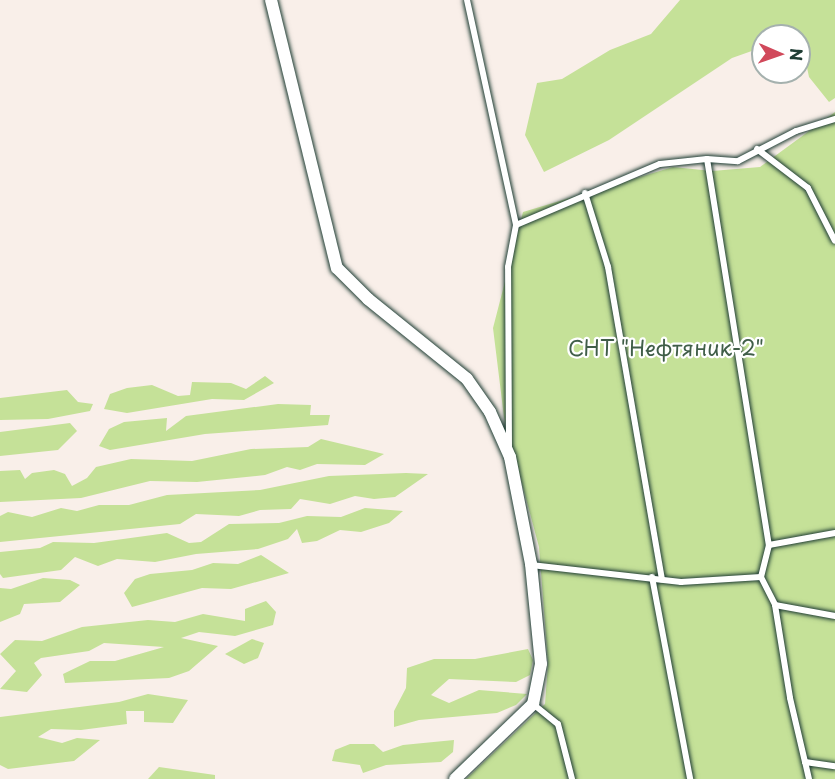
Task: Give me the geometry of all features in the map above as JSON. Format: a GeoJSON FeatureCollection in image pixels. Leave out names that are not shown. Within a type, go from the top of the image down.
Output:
{"type":"FeatureCollection","features":[{"type":"Feature","properties":{"kind":"street"},"geometry":{"type":"LineString","coordinates":[[271,0],[337,268],[375,305],[467,379],[490,412],[510,457],[531,564],[541,663],[533,704],[455,779]]}},
{"type":"Feature","properties":{"kind":"lane"},"geometry":{"type":"LineString","coordinates":[[467,0],[516,225],[508,267],[506,335],[510,457]]}},
{"type":"Feature","properties":{"kind":"lane"},"geometry":{"type":"LineString","coordinates":[[516,225],[564,208],[585,193],[660,164],[708,159],[738,161],[796,131],[835,119]]}},
{"type":"Feature","properties":{"kind":"lane"},"geometry":{"type":"LineString","coordinates":[[757,150],[808,188],[835,241]]}},
{"type":"Feature","properties":{"kind":"lane"},"geometry":{"type":"LineString","coordinates":[[708,159],[740,345],[769,545],[761,577],[775,605],[790,698],[809,779]]}},
{"type":"Feature","properties":{"kind":"lane"},"geometry":{"type":"LineString","coordinates":[[585,193],[608,267],[662,579]]}},
{"type":"Feature","properties":{"kind":"lane"},"geometry":{"type":"LineString","coordinates":[[769,545],[835,533]]}},
{"type":"Feature","properties":{"kind":"lane"},"geometry":{"type":"LineString","coordinates":[[531,564],[681,582],[761,577]]}},
{"type":"Feature","properties":{"kind":"lane"},"geometry":{"type":"LineString","coordinates":[[652,578],[690,779]]}},
{"type":"Feature","properties":{"kind":"lane"},"geometry":{"type":"LineString","coordinates":[[775,605],[835,616]]}},
{"type":"Feature","properties":{"kind":"lane"},"geometry":{"type":"LineString","coordinates":[[533,704],[558,724],[572,779]]}},
{"type":"Feature","properties":{"kind":"lane"},"geometry":{"type":"LineString","coordinates":[[805,762],[835,766]]}},
{"type":"Feature","properties":{"kind":"green space"},"geometry":{"type":"Polygon","coordinates":[[[680,0],[835,0],[835,98],[829,102],[811,80],[811,24],[751,24],[751,51],[732,58],[609,140],[544,172],[525,135],[537,83],[562,79],[610,50],[651,34],[680,0]]]}},
{"type":"Feature","properties":{"kind":"green space","name":"СНТ \"Нефтяник-2\""},"geometry":{"type":"Polygon","coordinates":[[[835,112],[835,779],[466,779],[545,704],[548,663],[539,547],[504,417],[493,328],[523,212],[673,167],[712,171],[760,167],[835,112]]]}},
{"type":"Feature","properties":{"kind":"green space"},"geometry":{"type":"Polygon","coordinates":[[[265,376],[274,383],[244,400],[212,399],[127,413],[104,409],[110,394],[127,388],[152,385],[178,396],[190,395],[192,382],[231,383],[246,389],[265,376]]]}},
{"type":"Feature","properties":{"kind":"green space"},"geometry":{"type":"Polygon","coordinates":[[[67,390],[78,402],[93,404],[90,411],[48,419],[0,420],[0,398],[67,390]]]}},
{"type":"Feature","properties":{"kind":"green space"},"geometry":{"type":"Polygon","coordinates":[[[278,404],[311,405],[310,415],[330,415],[328,425],[205,434],[110,450],[99,446],[109,429],[124,422],[167,418],[166,431],[186,416],[278,404]]]}},
{"type":"Feature","properties":{"kind":"green space"},"geometry":{"type":"Polygon","coordinates":[[[70,423],[77,431],[58,450],[0,456],[0,432],[70,423]]]}},
{"type":"Feature","properties":{"kind":"green space"},"geometry":{"type":"Polygon","coordinates":[[[321,439],[384,454],[365,465],[317,464],[300,470],[287,467],[265,475],[197,482],[150,481],[81,498],[0,502],[0,471],[20,470],[25,479],[32,473],[54,470],[65,474],[72,486],[87,478],[96,467],[131,459],[192,461],[251,449],[308,447],[321,439]]]}},
{"type":"Feature","properties":{"kind":"green space"},"geometry":{"type":"Polygon","coordinates":[[[428,474],[395,497],[374,499],[355,496],[330,504],[300,499],[291,509],[260,510],[239,516],[196,514],[180,524],[0,542],[0,516],[8,512],[32,517],[61,508],[77,511],[99,505],[129,505],[167,495],[260,490],[329,476],[428,474]]]}},
{"type":"Feature","properties":{"kind":"green space"},"geometry":{"type":"Polygon","coordinates":[[[365,508],[403,511],[389,523],[361,532],[340,530],[317,541],[302,543],[297,529],[288,539],[258,549],[196,554],[155,562],[117,559],[98,566],[75,557],[61,570],[3,578],[0,574],[0,552],[40,548],[53,542],[94,543],[167,533],[189,543],[201,542],[229,524],[279,523],[307,516],[341,517],[365,508]]]}},
{"type":"Feature","properties":{"kind":"green space"},"geometry":{"type":"Polygon","coordinates":[[[261,555],[289,573],[231,589],[202,588],[132,607],[124,593],[135,579],[150,574],[192,570],[213,563],[238,564],[261,555]]]}},
{"type":"Feature","properties":{"kind":"green space"},"geometry":{"type":"Polygon","coordinates":[[[43,578],[70,580],[80,585],[60,602],[24,604],[20,614],[0,622],[0,588],[11,589],[43,578]]]}},
{"type":"Feature","properties":{"kind":"green space"},"geometry":{"type":"Polygon","coordinates":[[[266,601],[276,612],[273,625],[235,636],[199,632],[181,638],[218,646],[189,671],[169,678],[65,683],[63,674],[90,661],[115,661],[164,647],[104,643],[89,651],[41,658],[34,663],[42,675],[27,692],[0,689],[16,671],[0,654],[15,640],[42,641],[82,627],[148,620],[175,622],[203,614],[245,621],[245,609],[266,601]]]}},
{"type":"Feature","properties":{"kind":"green space"},"geometry":{"type":"Polygon","coordinates":[[[252,639],[264,643],[258,658],[244,664],[225,654],[252,639]]]}},
{"type":"Feature","properties":{"kind":"green space"},"geometry":{"type":"Polygon","coordinates":[[[528,649],[533,660],[530,675],[516,682],[449,679],[431,695],[449,703],[479,690],[527,694],[516,705],[497,713],[419,720],[394,727],[394,711],[406,688],[407,668],[434,659],[475,659],[528,649]]]}},
{"type":"Feature","properties":{"kind":"green space"},"geometry":{"type":"Polygon","coordinates":[[[148,694],[188,700],[173,723],[144,722],[144,711],[126,711],[127,724],[81,730],[51,729],[38,737],[62,743],[77,738],[100,740],[74,761],[8,769],[0,765],[0,717],[119,702],[148,694]]]}},
{"type":"Feature","properties":{"kind":"green space"},"geometry":{"type":"Polygon","coordinates":[[[454,740],[453,752],[441,762],[386,765],[363,773],[360,765],[332,761],[335,750],[350,744],[374,744],[383,752],[403,745],[454,740]]]}},
{"type":"Feature","properties":{"kind":"green space"},"geometry":{"type":"Polygon","coordinates":[[[159,767],[215,775],[215,779],[148,779],[159,767]]]}}]}
